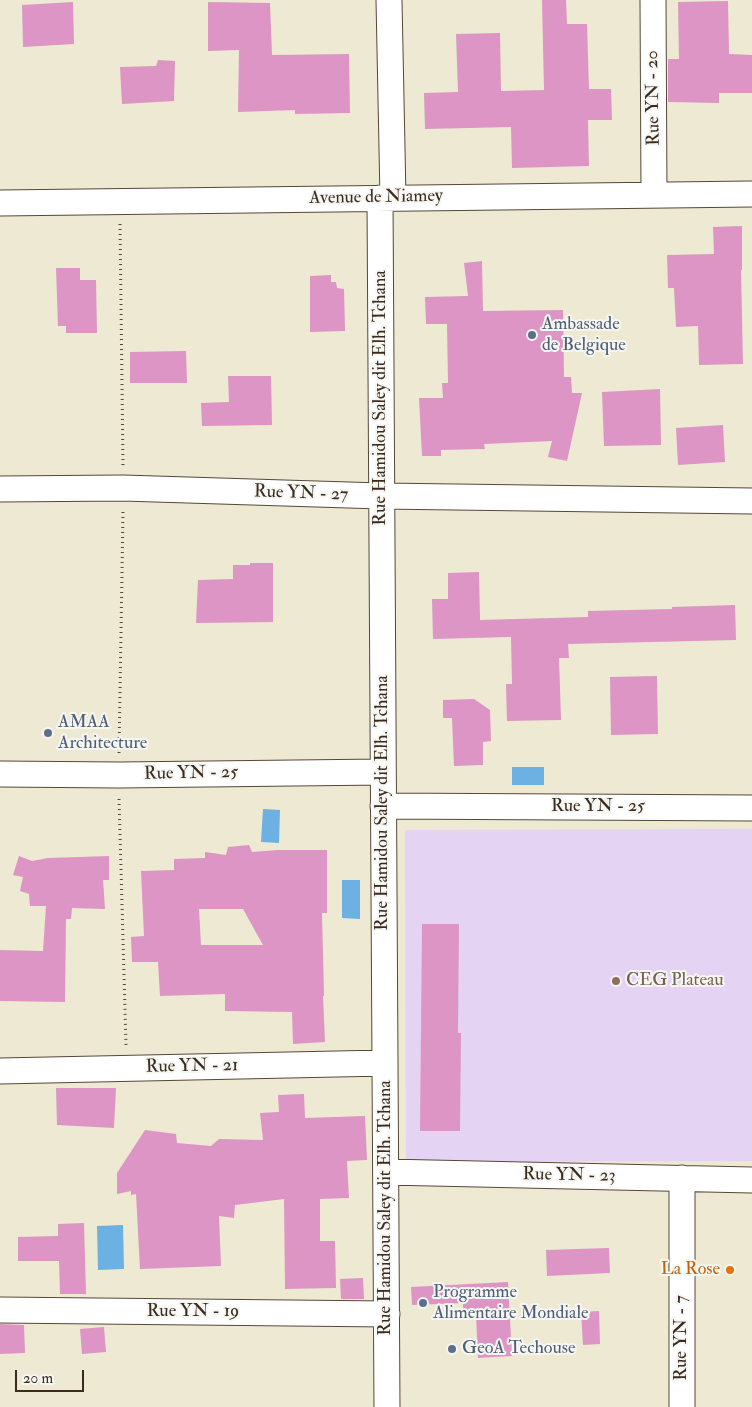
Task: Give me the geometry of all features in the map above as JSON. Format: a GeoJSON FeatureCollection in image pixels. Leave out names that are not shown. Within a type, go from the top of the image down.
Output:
{"type":"FeatureCollection","features":[{"type":"Feature","properties":{"kind":"street","name":"Rue Hamidou Saley dit Elh. Tchana"},"geometry":{"type":"LineString","coordinates":[[387,1407],[381,496],[389,0]]}},
{"type":"Feature","properties":{"kind":"street","name":"Rue YN - 20"},"geometry":{"type":"LineString","coordinates":[[653,0],[654,195]]}},
{"type":"Feature","properties":{"kind":"street","name":"Avenue de Niamey"},"geometry":{"type":"LineString","coordinates":[[0,203],[752,194]]}},
{"type":"Feature","properties":{"kind":"street","name":"Rue YN - 27"},"geometry":{"type":"LineString","coordinates":[[0,489],[124,488],[381,496],[752,501]]}},
{"type":"Feature","properties":{"kind":"street","name":"Rue YN - 25"},"geometry":{"type":"LineString","coordinates":[[0,774],[119,775],[383,772]]}},
{"type":"Feature","properties":{"kind":"street","name":"Rue YN - 25"},"geometry":{"type":"LineString","coordinates":[[383,806],[752,808]]}},
{"type":"Feature","properties":{"kind":"street","name":"Rue YN - 21"},"geometry":{"type":"LineString","coordinates":[[0,1071],[385,1063]]}},
{"type":"Feature","properties":{"kind":"street","name":"Rue YN - 23"},"geometry":{"type":"LineString","coordinates":[[386,1172],[752,1180]]}},
{"type":"Feature","properties":{"kind":"street","name":"Rue YN - 7"},"geometry":{"type":"LineString","coordinates":[[682,1178],[682,1407]]}},
{"type":"Feature","properties":{"kind":"street","name":"Rue YN - 19"},"geometry":{"type":"LineString","coordinates":[[0,1310],[387,1314]]}},
{"type":"Feature","properties":{"kind":"path"},"geometry":{"type":"LineString","coordinates":[[120,201],[124,488],[119,775],[126,1068]]}},
{"type":"Feature","properties":{"kind":"shaded area"},"geometry":{"type":"Polygon","coordinates":[[[752,829],[752,1161],[406,1162],[405,830],[752,829]]]}},
{"type":"Feature","properties":{"kind":"water"},"geometry":{"type":"Polygon","coordinates":[[[512,767],[544,767],[544,785],[512,785],[512,767]]]}},
{"type":"Feature","properties":{"kind":"water"},"geometry":{"type":"Polygon","coordinates":[[[263,809],[280,810],[279,843],[261,842],[263,809]]]}},
{"type":"Feature","properties":{"kind":"water"},"geometry":{"type":"Polygon","coordinates":[[[342,880],[360,880],[360,919],[342,918],[342,880]]]}},
{"type":"Feature","properties":{"kind":"water"},"geometry":{"type":"Polygon","coordinates":[[[123,1225],[124,1269],[98,1270],[97,1226],[123,1225]]]}},
{"type":"Feature","properties":{"kind":"building"},"geometry":{"type":"Polygon","coordinates":[[[542,0],[566,0],[567,24],[587,24],[589,89],[611,89],[612,120],[588,120],[589,166],[512,168],[511,127],[425,129],[424,93],[458,92],[456,34],[500,33],[501,91],[544,90],[542,0]]]}},
{"type":"Feature","properties":{"kind":"building"},"geometry":{"type":"Polygon","coordinates":[[[728,1],[729,54],[752,55],[752,93],[719,93],[719,103],[668,102],[668,59],[679,59],[678,2],[728,1]]]}},
{"type":"Feature","properties":{"kind":"building"},"geometry":{"type":"Polygon","coordinates":[[[73,2],[74,44],[23,47],[22,5],[73,2]]]}},
{"type":"Feature","properties":{"kind":"building"},"geometry":{"type":"Polygon","coordinates":[[[208,2],[270,3],[272,55],[349,54],[350,113],[295,114],[295,110],[238,112],[239,50],[208,51],[208,2]]]}},
{"type":"Feature","properties":{"kind":"building"},"geometry":{"type":"Polygon","coordinates":[[[158,60],[175,61],[174,101],[122,104],[120,67],[156,66],[158,60]]]}},
{"type":"Feature","properties":{"kind":"building"},"geometry":{"type":"Polygon","coordinates":[[[742,226],[743,364],[699,365],[698,326],[676,327],[674,288],[668,288],[667,255],[714,254],[713,227],[742,226]]]}},
{"type":"Feature","properties":{"kind":"building"},"geometry":{"type":"Polygon","coordinates":[[[482,261],[483,311],[563,310],[564,377],[571,377],[572,393],[582,393],[567,461],[548,457],[552,441],[484,444],[485,449],[441,450],[441,456],[422,456],[419,398],[443,398],[442,383],[448,383],[447,324],[426,324],[425,297],[468,296],[464,263],[482,261]]]}},
{"type":"Feature","properties":{"kind":"building"},"geometry":{"type":"Polygon","coordinates":[[[56,268],[80,268],[80,280],[96,280],[97,333],[66,333],[66,326],[58,326],[56,268]]]}},
{"type":"Feature","properties":{"kind":"building"},"geometry":{"type":"Polygon","coordinates":[[[331,275],[331,282],[336,282],[337,288],[344,289],[345,331],[310,332],[310,276],[331,275]]]}},
{"type":"Feature","properties":{"kind":"building"},"geometry":{"type":"Polygon","coordinates":[[[186,351],[187,383],[130,383],[130,352],[186,351]]]}},
{"type":"Feature","properties":{"kind":"building"},"geometry":{"type":"Polygon","coordinates":[[[228,376],[271,376],[272,425],[202,426],[201,403],[229,402],[228,376]]]}},
{"type":"Feature","properties":{"kind":"building"},"geometry":{"type":"Polygon","coordinates":[[[660,389],[661,445],[604,446],[602,392],[660,389]]]}},
{"type":"Feature","properties":{"kind":"building"},"geometry":{"type":"Polygon","coordinates":[[[723,425],[725,462],[678,465],[676,428],[723,425]]]}},
{"type":"Feature","properties":{"kind":"building"},"geometry":{"type":"Polygon","coordinates":[[[250,563],[273,563],[273,622],[196,623],[198,580],[233,579],[233,565],[250,565],[250,563]]]}},
{"type":"Feature","properties":{"kind":"building"},"geometry":{"type":"Polygon","coordinates":[[[479,572],[480,620],[588,617],[588,611],[735,605],[736,640],[568,644],[569,658],[559,658],[561,720],[507,721],[506,684],[512,684],[511,637],[433,639],[432,599],[448,599],[448,573],[479,572]]]}},
{"type":"Feature","properties":{"kind":"building"},"geometry":{"type":"Polygon","coordinates":[[[657,676],[658,734],[611,735],[610,677],[657,676]]]}},
{"type":"Feature","properties":{"kind":"building"},"geometry":{"type":"Polygon","coordinates":[[[474,699],[490,710],[491,741],[483,742],[483,765],[454,766],[452,718],[443,718],[443,700],[474,699]]]}},
{"type":"Feature","properties":{"kind":"building"},"geometry":{"type":"Polygon","coordinates":[[[249,845],[252,852],[327,850],[327,913],[322,913],[325,1042],[293,1044],[292,1012],[225,1011],[225,994],[160,996],[158,962],[132,962],[131,937],[144,936],[141,871],[174,870],[174,859],[205,858],[205,852],[226,855],[228,847],[249,845]],[[199,909],[201,945],[263,945],[243,909],[199,909]]]}},
{"type":"Feature","properties":{"kind":"building"},"geometry":{"type":"Polygon","coordinates":[[[19,856],[32,861],[48,858],[109,856],[109,880],[103,880],[105,909],[72,908],[71,919],[66,919],[65,1002],[0,1001],[0,950],[43,951],[46,906],[30,906],[29,894],[20,891],[23,877],[13,875],[19,856]]]}},
{"type":"Feature","properties":{"kind":"building"},"geometry":{"type":"Polygon","coordinates":[[[422,924],[459,924],[458,1033],[461,1033],[460,1131],[420,1131],[422,924]]]}},
{"type":"Feature","properties":{"kind":"building"},"geometry":{"type":"Polygon","coordinates":[[[56,1088],[116,1088],[114,1128],[57,1125],[56,1088]]]}},
{"type":"Feature","properties":{"kind":"building"},"geometry":{"type":"Polygon","coordinates":[[[304,1094],[305,1118],[365,1116],[367,1160],[347,1161],[349,1198],[320,1199],[320,1241],[335,1241],[336,1288],[285,1289],[284,1199],[235,1205],[234,1218],[219,1216],[221,1266],[140,1269],[136,1194],[131,1195],[131,1191],[117,1194],[117,1173],[145,1130],[176,1134],[177,1143],[211,1146],[219,1139],[263,1140],[260,1113],[279,1112],[278,1095],[304,1094]]]}},
{"type":"Feature","properties":{"kind":"building"},"geometry":{"type":"Polygon","coordinates":[[[84,1223],[86,1294],[60,1294],[59,1261],[18,1261],[18,1237],[58,1236],[58,1224],[84,1223]]]}},
{"type":"Feature","properties":{"kind":"building"},"geometry":{"type":"Polygon","coordinates":[[[609,1248],[610,1273],[547,1276],[546,1250],[609,1248]]]}},
{"type":"Feature","properties":{"kind":"building"},"geometry":{"type":"Polygon","coordinates":[[[363,1278],[364,1299],[341,1299],[340,1279],[363,1278]]]}},
{"type":"Feature","properties":{"kind":"building"},"geometry":{"type":"Polygon","coordinates":[[[508,1282],[512,1356],[478,1358],[476,1315],[463,1315],[463,1303],[412,1305],[411,1287],[508,1282]]]}},
{"type":"Feature","properties":{"kind":"building"},"geometry":{"type":"Polygon","coordinates":[[[599,1311],[600,1344],[583,1345],[581,1312],[599,1311]]]}},
{"type":"Feature","properties":{"kind":"building"},"geometry":{"type":"Polygon","coordinates":[[[0,1324],[24,1325],[25,1353],[0,1354],[0,1324]]]}},
{"type":"Feature","properties":{"kind":"building"},"geometry":{"type":"Polygon","coordinates":[[[104,1327],[106,1352],[82,1354],[80,1329],[104,1327]]]}},
{"type":"Feature","properties":{"kind":"place","name":"Ambassade de Belgique"},"geometry":{"type":"Point","coordinates":[532,335]}},
{"type":"Feature","properties":{"kind":"place","name":"AMAA Architecture"},"geometry":{"type":"Point","coordinates":[48,733]}},
{"type":"Feature","properties":{"kind":"place","name":"CEG Plateau"},"geometry":{"type":"Point","coordinates":[616,981]}},
{"type":"Feature","properties":{"kind":"place","name":"La Rose"},"geometry":{"type":"Point","coordinates":[730,1270]}},
{"type":"Feature","properties":{"kind":"place","name":"Programme Alimentaire Mondiale"},"geometry":{"type":"Point","coordinates":[423,1303]}},
{"type":"Feature","properties":{"kind":"place","name":"GeoA Techouse"},"geometry":{"type":"Point","coordinates":[452,1349]}}]}
